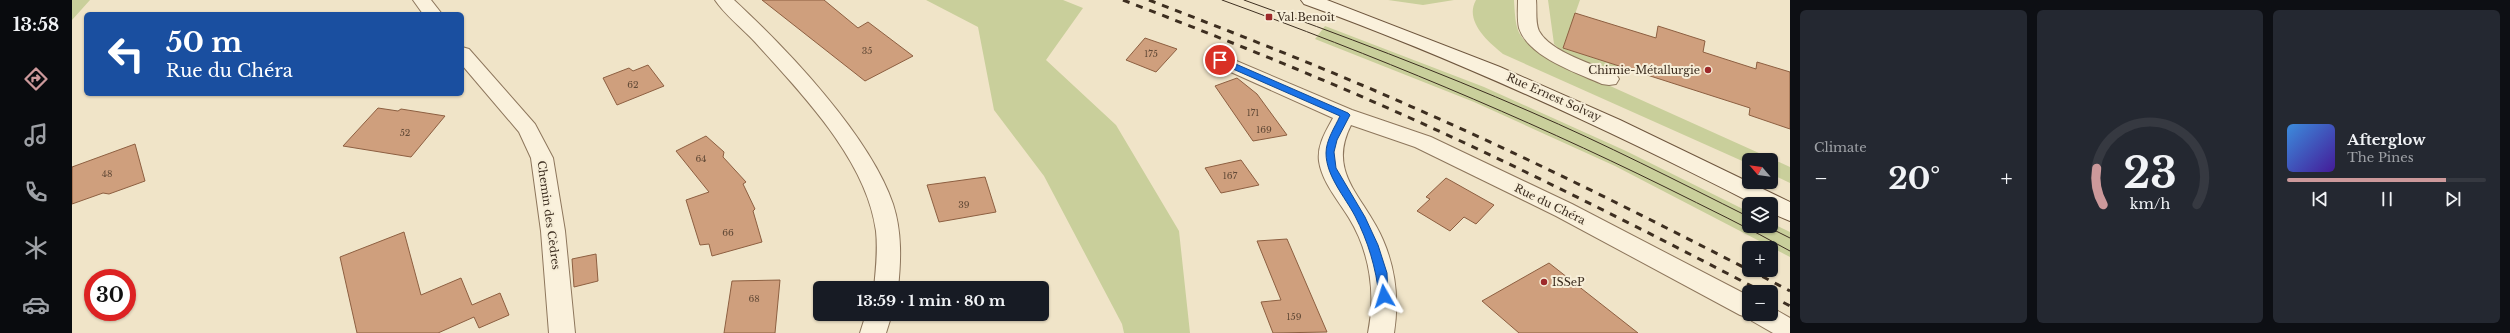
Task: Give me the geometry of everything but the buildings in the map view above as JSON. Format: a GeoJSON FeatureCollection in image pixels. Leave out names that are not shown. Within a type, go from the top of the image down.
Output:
{"type":"FeatureCollection","features":[{"type":"Feature","properties":{"kind":"street"},"geometry":{"type":"LineString","coordinates":[[422,0],[431,12]]}},
{"type":"Feature","properties":{"kind":"street"},"geometry":{"type":"LineString","coordinates":[[724,0],[756,30],[859,154],[880,198],[887,226],[890,267],[887,281]]}},
{"type":"Feature","properties":{"kind":"street","name":"Rue Ernest Solvay"},"geometry":{"type":"LineString","coordinates":[[1310,0],[1429,44],[1540,90],[1643,138],[1790,212]]}},
{"type":"Feature","properties":{"kind":"street"},"geometry":{"type":"LineString","coordinates":[[1527,0],[1530,30],[1538,41],[1554,53],[1609,79]]}},
{"type":"Feature","properties":{"kind":"street","name":"Chemin des Cèdres"},"geometry":{"type":"LineString","coordinates":[[464,55],[528,129],[542,158],[553,231],[562,333]]}},
{"type":"Feature","properties":{"kind":"street","name":"Rue du Chéra"},"geometry":{"type":"LineString","coordinates":[[1220,60],[1345,115],[1423,142],[1564,210],[1742,304]]}},
{"type":"Feature","properties":{"kind":"street"},"geometry":{"type":"LineString","coordinates":[[1345,115],[1333,140],[1330,152],[1332,168],[1360,217],[1382,273],[1384,296],[1381,333]]}},
{"type":"Feature","properties":{"kind":"street"},"geometry":{"type":"LineString","coordinates":[[873,333],[877,321]]}},
{"type":"Feature","properties":{"kind":"street"},"geometry":{"type":"LineString","coordinates":[[1774,321],[1790,330]]}},
{"type":"Feature","properties":{"kind":"green space"},"geometry":{"type":"Polygon","coordinates":[[[72,0],[90,0],[72,20],[72,0]]]}},
{"type":"Feature","properties":{"kind":"green space"},"geometry":{"type":"Polygon","coordinates":[[[926,0],[1063,0],[1083,8],[1046,60],[1116,125],[1179,231],[1190,333],[1124,333],[1122,324],[1044,176],[994,110],[978,27],[926,0]]]}},
{"type":"Feature","properties":{"kind":"green space"},"geometry":{"type":"Polygon","coordinates":[[[1388,0],[1454,0],[1423,5],[1388,0]]]}},
{"type":"Feature","properties":{"kind":"green space"},"geometry":{"type":"Polygon","coordinates":[[[1476,0],[1514,0],[1516,22],[1520,35],[1530,45],[1548,58],[1759,153],[1742,153],[1742,161],[1503,54],[1479,30],[1473,16],[1473,8],[1476,0]]]}},
{"type":"Feature","properties":{"kind":"green space"},"geometry":{"type":"Polygon","coordinates":[[[1548,0],[1580,0],[1563,48],[1619,66],[1613,74],[1562,52],[1554,44],[1548,0]]]}},
{"type":"Feature","properties":{"kind":"green space"},"geometry":{"type":"Polygon","coordinates":[[[1325,26],[1484,87],[1626,151],[1742,209],[1742,232],[1615,166],[1474,102],[1315,39],[1325,26]]]}},
{"type":"Feature","properties":{"kind":"green space"},"geometry":{"type":"Polygon","coordinates":[[[1778,162],[1790,167],[1790,183],[1778,177],[1778,162]]]}},
{"type":"Feature","properties":{"kind":"green space"},"geometry":{"type":"Polygon","coordinates":[[[1778,226],[1790,232],[1790,257],[1778,251],[1778,241],[1759,241],[1744,233],[1778,233],[1778,226]]]}},
{"type":"Feature","properties":{"kind":"tram line"},"geometry":{"type":"LineString","coordinates":[[1222,0],[1335,42],[1501,111],[1665,187],[1744,226],[1790,251]]}},
{"type":"Feature","properties":{"kind":"tram line"},"geometry":{"type":"LineString","coordinates":[[1244,0],[1389,54],[1559,124],[1742,213]]}},
{"type":"Feature","properties":{"kind":"tram line"},"geometry":{"type":"LineString","coordinates":[[1778,232],[1790,238]]}},
{"type":"Feature","properties":{"kind":"railway"},"geometry":{"type":"LineString","coordinates":[[1123,0],[1337,86],[1408,117],[1587,202],[1749,285]]}},
{"type":"Feature","properties":{"kind":"railway"},"geometry":{"type":"LineString","coordinates":[[1149,0],[1386,95],[1585,187],[1742,266]]}},
{"type":"Feature","properties":{"kind":"railway"},"geometry":{"type":"LineString","coordinates":[[1763,277],[1790,291]]}},
{"type":"Feature","properties":{"kind":"railway"},"geometry":{"type":"LineString","coordinates":[[1778,300],[1790,306]]}},
{"type":"Feature","properties":{"kind":"place","name":"Val Benoît"},"geometry":{"type":"Point","coordinates":[1269,17]}},
{"type":"Feature","properties":{"kind":"place","name":"Chimie-Métallurgie"},"geometry":{"type":"Point","coordinates":[1708,70]}},
{"type":"Feature","properties":{"kind":"place","name":"ISSeP"},"geometry":{"type":"Point","coordinates":[1544,282]}},
{"type":"Feature","properties":{"kind":"route"},"geometry":{"type":"LineString","coordinates":[[1220,60],[1345,115],[1333,140],[1330,152],[1332,168],[1342,188],[1360,217],[1373,245],[1382,273],[1384,296]]}}]}
